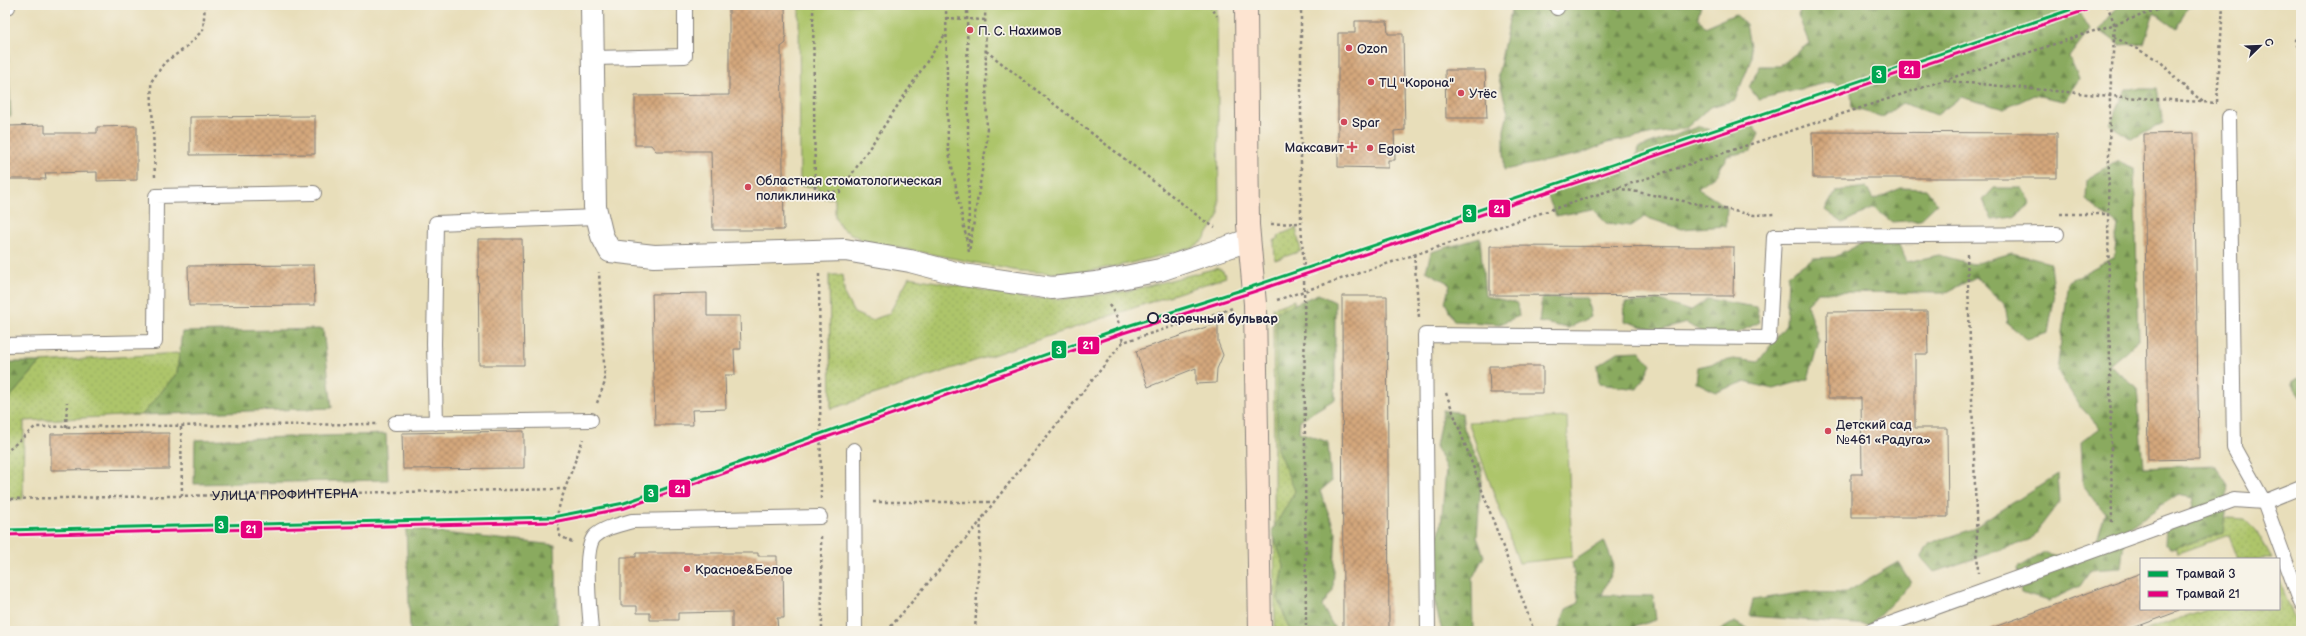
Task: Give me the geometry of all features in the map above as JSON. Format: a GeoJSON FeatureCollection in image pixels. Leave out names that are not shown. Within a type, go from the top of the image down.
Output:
{"type":"FeatureCollection","features":[{"type":"Feature","properties":{"kind":"street"},"geometry":{"type":"LineString","coordinates":[[592,5],[597,217],[602,236],[610,251],[654,256],[826,249],[845,250],[910,261],[964,275],[1052,288],[1096,283],[1160,270],[1248,232]]}},
{"type":"Feature","properties":{"kind":"street"},"geometry":{"type":"LineString","coordinates":[[1246,5],[1248,232],[1256,304],[1260,631]]}},
{"type":"Feature","properties":{"kind":"lane"},"geometry":{"type":"LineString","coordinates":[[593,58],[685,56],[685,5]]}},
{"type":"Feature","properties":{"kind":"lane"},"geometry":{"type":"LineString","coordinates":[[2229,117],[2234,448],[2264,502],[2301,603]]}},
{"type":"Feature","properties":{"kind":"lane"},"geometry":{"type":"LineString","coordinates":[[5,346],[155,342],[156,196],[314,193]]}},
{"type":"Feature","properties":{"kind":"lane"},"geometry":{"type":"LineString","coordinates":[[436,423],[434,344],[436,223],[597,217]]}},
{"type":"Feature","properties":{"kind":"lane"},"geometry":{"type":"LineString","coordinates":[[1428,631],[1425,336],[1769,338],[1774,236],[2057,234]]}},
{"type":"Feature","properties":{"kind":"lane"},"geometry":{"type":"LineString","coordinates":[[396,423],[590,420]]}},
{"type":"Feature","properties":{"kind":"lane"},"geometry":{"type":"LineString","coordinates":[[854,450],[855,631]]}},
{"type":"Feature","properties":{"kind":"lane"},"geometry":{"type":"LineString","coordinates":[[1870,631],[2234,500],[2264,502],[2301,487]]}},
{"type":"Feature","properties":{"kind":"lane"},"geometry":{"type":"LineString","coordinates":[[591,631],[588,551],[594,537],[606,528],[632,521],[820,518]]}},
{"type":"Feature","properties":{"kind":"path"},"geometry":{"type":"LineString","coordinates":[[156,196],[151,82],[165,62],[184,49],[203,30],[205,5]]}},
{"type":"Feature","properties":{"kind":"path"},"geometry":{"type":"LineString","coordinates":[[813,5],[815,191],[840,192],[946,32]]}},
{"type":"Feature","properties":{"kind":"path"},"geometry":{"type":"LineString","coordinates":[[946,5],[948,147],[969,252]]}},
{"type":"Feature","properties":{"kind":"path"},"geometry":{"type":"LineString","coordinates":[[967,5],[969,252]]}},
{"type":"Feature","properties":{"kind":"path"},"geometry":{"type":"LineString","coordinates":[[969,252],[987,140],[985,5]]}},
{"type":"Feature","properties":{"kind":"path"},"geometry":{"type":"LineString","coordinates":[[1210,5],[1217,16]]}},
{"type":"Feature","properties":{"kind":"path"},"geometry":{"type":"LineString","coordinates":[[1301,5],[1301,223],[1304,292],[1306,631]]}},
{"type":"Feature","properties":{"kind":"path"},"geometry":{"type":"LineString","coordinates":[[2107,5],[2115,25],[2110,96],[2108,214],[2113,544]]}},
{"type":"Feature","properties":{"kind":"path"},"geometry":{"type":"LineString","coordinates":[[1304,292],[1414,254],[2173,5]]}},
{"type":"Feature","properties":{"kind":"path"},"geometry":{"type":"LineString","coordinates":[[2223,5],[2217,102],[2229,117]]}},
{"type":"Feature","properties":{"kind":"path"},"geometry":{"type":"LineString","coordinates":[[946,18],[986,20]]}},
{"type":"Feature","properties":{"kind":"path"},"geometry":{"type":"LineString","coordinates":[[2301,34],[2296,40],[2301,53]]}},
{"type":"Feature","properties":{"kind":"path"},"geometry":{"type":"LineString","coordinates":[[2114,37],[2160,61],[2178,82],[2203,102]]}},
{"type":"Feature","properties":{"kind":"path"},"geometry":{"type":"LineString","coordinates":[[986,51],[1214,227],[1248,232],[1301,223]]}},
{"type":"Feature","properties":{"kind":"path"},"geometry":{"type":"LineString","coordinates":[[1945,80],[2110,96],[2217,102]]}},
{"type":"Feature","properties":{"kind":"path"},"geometry":{"type":"LineString","coordinates":[[1616,188],[1754,214],[1777,214]]}},
{"type":"Feature","properties":{"kind":"path"},"geometry":{"type":"LineString","coordinates":[[2053,214],[2108,214]]}},
{"type":"Feature","properties":{"kind":"path"},"geometry":{"type":"LineString","coordinates":[[1967,235],[1980,591]]}},
{"type":"Feature","properties":{"kind":"path"},"geometry":{"type":"LineString","coordinates":[[1414,254],[1419,321],[1425,336]]}},
{"type":"Feature","properties":{"kind":"path"},"geometry":{"type":"LineString","coordinates":[[819,267],[821,502],[994,502]]}},
{"type":"Feature","properties":{"kind":"path"},"geometry":{"type":"LineString","coordinates":[[887,631],[981,520],[1123,342],[1228,309],[1256,304]]}},
{"type":"Feature","properties":{"kind":"path"},"geometry":{"type":"LineString","coordinates":[[1444,387],[1534,631]]}},
{"type":"Feature","properties":{"kind":"path"},"geometry":{"type":"LineString","coordinates":[[66,402],[66,427]]}},
{"type":"Feature","properties":{"kind":"path"},"geometry":{"type":"LineString","coordinates":[[5,453],[35,427],[181,427],[396,423]]}},
{"type":"Feature","properties":{"kind":"path"},"geometry":{"type":"LineString","coordinates":[[181,427],[182,496]]}},
{"type":"Feature","properties":{"kind":"path","name":"УЛИЦА ПРОФИНТЕРНА"},"geometry":{"type":"LineString","coordinates":[[5,499],[565,489]]}},
{"type":"Feature","properties":{"kind":"path"},"geometry":{"type":"LineString","coordinates":[[820,518],[822,631]]}},
{"type":"Feature","properties":{"kind":"path"},"geometry":{"type":"LineString","coordinates":[[975,631],[981,520]]}},
{"type":"Feature","properties":{"kind":"green space"},"geometry":{"type":"Polygon","coordinates":[[[799,5],[1217,5],[1219,216],[1203,241],[1192,248],[1127,264],[1089,271],[1051,273],[1018,271],[864,241],[841,228],[835,217],[835,198],[818,198],[818,187],[800,186],[799,5]]]}},
{"type":"Feature","properties":{"kind":"green space"},"geometry":{"type":"Polygon","coordinates":[[[1524,5],[1609,5],[1622,10],[1624,5],[1701,5],[1698,17],[1705,27],[1735,14],[1746,24],[1752,57],[1735,100],[1710,107],[1686,128],[1607,143],[1580,154],[1504,170],[1504,130],[1508,113],[1498,75],[1511,10],[1524,5]]]}},
{"type":"Feature","properties":{"kind":"green space"},"geometry":{"type":"Polygon","coordinates":[[[1803,5],[1901,5],[1905,8],[1911,5],[2075,5],[2090,29],[2069,57],[2079,79],[2064,101],[2034,95],[2004,109],[1961,97],[1937,115],[1902,103],[1883,117],[1852,108],[1851,90],[1831,82],[1758,99],[1749,87],[1760,66],[1780,66],[1809,43],[1798,15],[1803,5]]]}},
{"type":"Feature","properties":{"kind":"green space"},"geometry":{"type":"Polygon","coordinates":[[[2119,5],[2196,5],[2187,7],[2177,29],[2154,12],[2144,43],[2120,45],[2099,30],[2119,5]]]}},
{"type":"Feature","properties":{"kind":"green space"},"geometry":{"type":"Polygon","coordinates":[[[6,21],[11,116],[5,116],[6,21]]]}},
{"type":"Feature","properties":{"kind":"green space"},"geometry":{"type":"Polygon","coordinates":[[[2126,89],[2157,89],[2163,122],[2132,139],[2110,125],[2126,89]]]}},
{"type":"Feature","properties":{"kind":"green space"},"geometry":{"type":"Polygon","coordinates":[[[1732,120],[1753,125],[1759,134],[1751,151],[1727,156],[1717,174],[1697,188],[1727,207],[1726,226],[1681,229],[1645,217],[1631,226],[1606,223],[1592,209],[1556,216],[1547,195],[1578,182],[1591,181],[1632,168],[1639,148],[1700,126],[1718,133],[1732,120]]]}},
{"type":"Feature","properties":{"kind":"green space"},"geometry":{"type":"Polygon","coordinates":[[[2118,161],[2134,168],[2139,340],[2109,365],[2137,387],[2143,468],[2215,465],[2228,485],[2223,533],[2173,548],[2165,543],[2166,527],[2191,515],[2194,498],[2176,495],[2125,531],[2121,568],[2091,570],[2080,586],[2048,601],[2021,593],[2018,568],[2044,552],[2071,560],[2095,547],[2105,513],[2083,485],[2081,442],[2100,428],[2079,405],[2057,370],[2069,281],[2114,257],[2118,226],[2086,200],[2087,179],[2118,161]]]}},
{"type":"Feature","properties":{"kind":"green space"},"geometry":{"type":"Polygon","coordinates":[[[1866,187],[1873,200],[1901,188],[1926,189],[1937,204],[1920,220],[1892,222],[1874,208],[1843,223],[1825,210],[1836,191],[1866,187]]]}},
{"type":"Feature","properties":{"kind":"green space"},"geometry":{"type":"Polygon","coordinates":[[[1994,188],[2022,188],[2031,204],[2014,217],[1992,220],[1983,200],[1994,188]]]}},
{"type":"Feature","properties":{"kind":"green space"},"geometry":{"type":"Polygon","coordinates":[[[1296,228],[1301,251],[1275,260],[1274,241],[1282,234],[1296,228]]]}},
{"type":"Feature","properties":{"kind":"green space"},"geometry":{"type":"Polygon","coordinates":[[[1480,238],[1485,296],[1517,303],[1519,316],[1500,324],[1454,321],[1445,302],[1450,284],[1426,271],[1431,252],[1480,238]]]}},
{"type":"Feature","properties":{"kind":"green space"},"geometry":{"type":"Polygon","coordinates":[[[1866,241],[1898,243],[1907,262],[1939,255],[1973,264],[2012,253],[2050,263],[2054,300],[2048,333],[2027,339],[2007,323],[2004,304],[1976,277],[1945,293],[1817,292],[1807,305],[1819,341],[1808,379],[1774,389],[1744,382],[1716,392],[1696,382],[1698,367],[1733,359],[1758,362],[1786,325],[1788,275],[1813,258],[1835,257],[1866,241]]]}},
{"type":"Feature","properties":{"kind":"green space"},"geometry":{"type":"Polygon","coordinates":[[[1217,268],[1223,271],[1226,277],[831,409],[829,275],[842,275],[845,296],[854,313],[871,320],[889,314],[909,277],[1027,298],[1067,299],[1128,291],[1217,268]]]}},
{"type":"Feature","properties":{"kind":"green space"},"geometry":{"type":"Polygon","coordinates":[[[1318,294],[1335,302],[1335,399],[1300,420],[1299,432],[1328,442],[1331,482],[1320,491],[1336,533],[1333,590],[1322,606],[1336,631],[1290,631],[1278,598],[1284,566],[1272,531],[1295,491],[1277,449],[1276,312],[1318,294]]]}},
{"type":"Feature","properties":{"kind":"green space"},"geometry":{"type":"Polygon","coordinates":[[[1542,298],[1587,298],[1591,317],[1568,328],[1539,322],[1542,298]]]}},
{"type":"Feature","properties":{"kind":"green space"},"geometry":{"type":"Polygon","coordinates":[[[1708,299],[1756,307],[1760,322],[1719,342],[1686,323],[1658,331],[1624,321],[1625,303],[1657,300],[1690,311],[1708,299]]]}},
{"type":"Feature","properties":{"kind":"green space"},"geometry":{"type":"Polygon","coordinates":[[[1294,300],[1297,631],[1275,631],[1273,308],[1294,300]]]}},
{"type":"Feature","properties":{"kind":"green space"},"geometry":{"type":"Polygon","coordinates":[[[323,329],[332,408],[142,415],[177,373],[182,332],[323,329]]]}},
{"type":"Feature","properties":{"kind":"green space"},"geometry":{"type":"Polygon","coordinates":[[[1640,351],[1651,365],[1637,389],[1599,384],[1597,366],[1618,352],[1640,351]]]}},
{"type":"Feature","properties":{"kind":"green space"},"geometry":{"type":"Polygon","coordinates":[[[179,353],[177,373],[142,415],[24,421],[23,499],[5,499],[5,403],[41,362],[179,353]]]}},
{"type":"Feature","properties":{"kind":"green space"},"geometry":{"type":"Polygon","coordinates":[[[5,362],[41,362],[5,403],[5,362]]]}},
{"type":"Feature","properties":{"kind":"green space"},"geometry":{"type":"Polygon","coordinates":[[[2301,376],[2301,397],[2291,383],[2301,376]]]}},
{"type":"Feature","properties":{"kind":"green space"},"geometry":{"type":"Polygon","coordinates":[[[1443,410],[1462,413],[1464,429],[1482,469],[1477,537],[1484,556],[1472,579],[1473,631],[1442,631],[1428,577],[1441,525],[1446,469],[1436,446],[1443,410]]]}},
{"type":"Feature","properties":{"kind":"green space"},"geometry":{"type":"Polygon","coordinates":[[[1567,417],[1572,557],[1519,563],[1468,422],[1567,417]]]}},
{"type":"Feature","properties":{"kind":"green space"},"geometry":{"type":"Polygon","coordinates":[[[386,434],[388,480],[194,484],[195,440],[386,434]]]}},
{"type":"Feature","properties":{"kind":"green space"},"geometry":{"type":"Polygon","coordinates":[[[2058,474],[2060,501],[2030,540],[1934,572],[1921,557],[1930,543],[1972,529],[2058,474]]]}},
{"type":"Feature","properties":{"kind":"green space"},"geometry":{"type":"Polygon","coordinates":[[[2228,518],[2244,519],[2256,531],[2271,558],[2238,558],[2229,535],[2178,553],[2174,539],[2228,518]]]}},
{"type":"Feature","properties":{"kind":"green space"},"geometry":{"type":"Polygon","coordinates":[[[406,529],[555,545],[558,631],[410,631],[406,529]]]}},
{"type":"Feature","properties":{"kind":"green space"},"geometry":{"type":"Polygon","coordinates":[[[1604,541],[1614,565],[1602,595],[1653,596],[1656,620],[1622,631],[1558,631],[1566,609],[1579,603],[1572,562],[1604,541]]]}},
{"type":"Feature","properties":{"kind":"green space"},"geometry":{"type":"Polygon","coordinates":[[[1898,562],[1911,583],[1870,625],[1749,616],[1753,600],[1806,592],[1845,593],[1898,562]]]}},
{"type":"Feature","properties":{"kind":"green space"},"geometry":{"type":"Polygon","coordinates":[[[2280,582],[2299,631],[2144,631],[2203,610],[2280,610],[2280,582]]]}},
{"type":"Feature","properties":{"kind":"green space"},"geometry":{"type":"Polygon","coordinates":[[[1734,622],[1754,631],[1719,631],[1734,622]]]}},
{"type":"Feature","properties":{"kind":"building"},"geometry":{"type":"Polygon","coordinates":[[[729,5],[785,5],[786,43],[781,47],[784,230],[713,230],[711,151],[656,151],[651,145],[635,145],[635,96],[729,95],[729,5]]]}},
{"type":"Feature","properties":{"kind":"building","name":"ТЦ \"Корона\""},"geometry":{"type":"Polygon","coordinates":[[[1355,21],[1387,21],[1388,34],[1403,34],[1405,130],[1394,131],[1395,160],[1388,160],[1388,168],[1338,167],[1338,33],[1355,33],[1355,21]]]}},
{"type":"Feature","properties":{"kind":"building"},"geometry":{"type":"Polygon","coordinates":[[[1445,70],[1485,70],[1487,118],[1446,118],[1445,70]]]}},
{"type":"Feature","properties":{"kind":"building"},"geometry":{"type":"Polygon","coordinates":[[[315,116],[315,154],[190,155],[190,117],[315,116]]]}},
{"type":"Feature","properties":{"kind":"building"},"geometry":{"type":"Polygon","coordinates":[[[45,125],[45,133],[97,133],[97,127],[137,126],[137,180],[97,181],[97,172],[45,173],[46,179],[9,179],[9,126],[45,125]]]}},
{"type":"Feature","properties":{"kind":"building"},"geometry":{"type":"Polygon","coordinates":[[[1812,132],[2057,133],[2057,178],[1813,178],[1812,132]]]}},
{"type":"Feature","properties":{"kind":"building"},"geometry":{"type":"Polygon","coordinates":[[[2194,133],[2199,459],[2148,460],[2144,134],[2194,133]]]}},
{"type":"Feature","properties":{"kind":"building"},"geometry":{"type":"Polygon","coordinates":[[[478,239],[522,239],[524,365],[479,365],[478,239]]]}},
{"type":"Feature","properties":{"kind":"building"},"geometry":{"type":"Polygon","coordinates":[[[1490,246],[1734,247],[1733,296],[1490,295],[1490,246]]]}},
{"type":"Feature","properties":{"kind":"building"},"geometry":{"type":"Polygon","coordinates":[[[314,265],[315,305],[189,306],[188,266],[314,265]]]}},
{"type":"Feature","properties":{"kind":"building"},"geometry":{"type":"Polygon","coordinates":[[[707,293],[707,316],[740,316],[741,349],[734,349],[735,375],[725,375],[726,409],[692,410],[693,425],[655,425],[652,294],[707,293]]]}},
{"type":"Feature","properties":{"kind":"building"},"geometry":{"type":"Polygon","coordinates":[[[1342,296],[1387,296],[1389,631],[1343,631],[1342,296]]]}},
{"type":"Feature","properties":{"kind":"building"},"geometry":{"type":"Polygon","coordinates":[[[1927,311],[1928,354],[1915,354],[1915,428],[1947,428],[1948,517],[1851,517],[1851,474],[1862,474],[1861,398],[1828,398],[1827,312],[1927,311]]]}},
{"type":"Feature","properties":{"kind":"building"},"geometry":{"type":"Polygon","coordinates":[[[1218,323],[1218,342],[1223,355],[1217,369],[1216,383],[1196,384],[1196,368],[1148,387],[1136,351],[1218,323]]]}},
{"type":"Feature","properties":{"kind":"building"},"geometry":{"type":"Polygon","coordinates":[[[1489,366],[1543,366],[1543,393],[1490,393],[1489,366]]]}},
{"type":"Feature","properties":{"kind":"building"},"geometry":{"type":"Polygon","coordinates":[[[524,431],[524,468],[403,469],[402,433],[524,431]]]}},
{"type":"Feature","properties":{"kind":"building"},"geometry":{"type":"Polygon","coordinates":[[[169,433],[169,469],[51,470],[51,434],[169,433]]]}},
{"type":"Feature","properties":{"kind":"building"},"geometry":{"type":"Polygon","coordinates":[[[636,553],[758,553],[758,556],[777,556],[777,566],[783,566],[784,618],[777,618],[778,631],[732,631],[732,612],[678,613],[678,620],[650,620],[650,613],[637,613],[637,606],[621,606],[621,557],[636,557],[636,553]]]}},
{"type":"Feature","properties":{"kind":"building"},"geometry":{"type":"Polygon","coordinates":[[[2140,573],[2140,610],[2179,610],[2125,631],[1990,631],[1989,629],[2140,573]]]}},
{"type":"Feature","properties":{"kind":"tram line","name":"3"},"geometry":{"type":"LineString","coordinates":[[5,530],[553,517],[624,503],[1121,328],[1254,286],[2084,5]]}},
{"type":"Feature","properties":{"kind":"tram line","name":"21"},"geometry":{"type":"LineString","coordinates":[[5,535],[553,522],[625,508],[1123,333],[1256,291],[2086,10]]}},
{"type":"Feature","properties":{"kind":"place","name":"П. С. Нахимов"},"geometry":{"type":"Point","coordinates":[970,30]}},
{"type":"Feature","properties":{"kind":"place","name":"Ozon"},"geometry":{"type":"Point","coordinates":[1349,48]}},
{"type":"Feature","properties":{"kind":"place","name":"ТЦ \"Корона\""},"geometry":{"type":"Point","coordinates":[1371,82]}},
{"type":"Feature","properties":{"kind":"place","name":"Утёс"},"geometry":{"type":"Point","coordinates":[1461,93]}},
{"type":"Feature","properties":{"kind":"place","name":"Spar"},"geometry":{"type":"Point","coordinates":[1344,122]}},
{"type":"Feature","properties":{"kind":"place","name":"Максавит"},"geometry":{"type":"Point","coordinates":[1352,147]}},
{"type":"Feature","properties":{"kind":"place","name":"Egoist"},"geometry":{"type":"Point","coordinates":[1370,148]}},
{"type":"Feature","properties":{"kind":"place","name":"Областная стоматологическая поликлиника"},"geometry":{"type":"Point","coordinates":[748,187]}},
{"type":"Feature","properties":{"kind":"place","name":"Заречный бульвар"},"geometry":{"type":"Point","coordinates":[1153,318]}},
{"type":"Feature","properties":{"kind":"place","name":"Детский сад №461 «Радуга»"},"geometry":{"type":"Point","coordinates":[1828,431]}},
{"type":"Feature","properties":{"kind":"place","name":"Красное&Белое"},"geometry":{"type":"Point","coordinates":[687,569]}}]}
